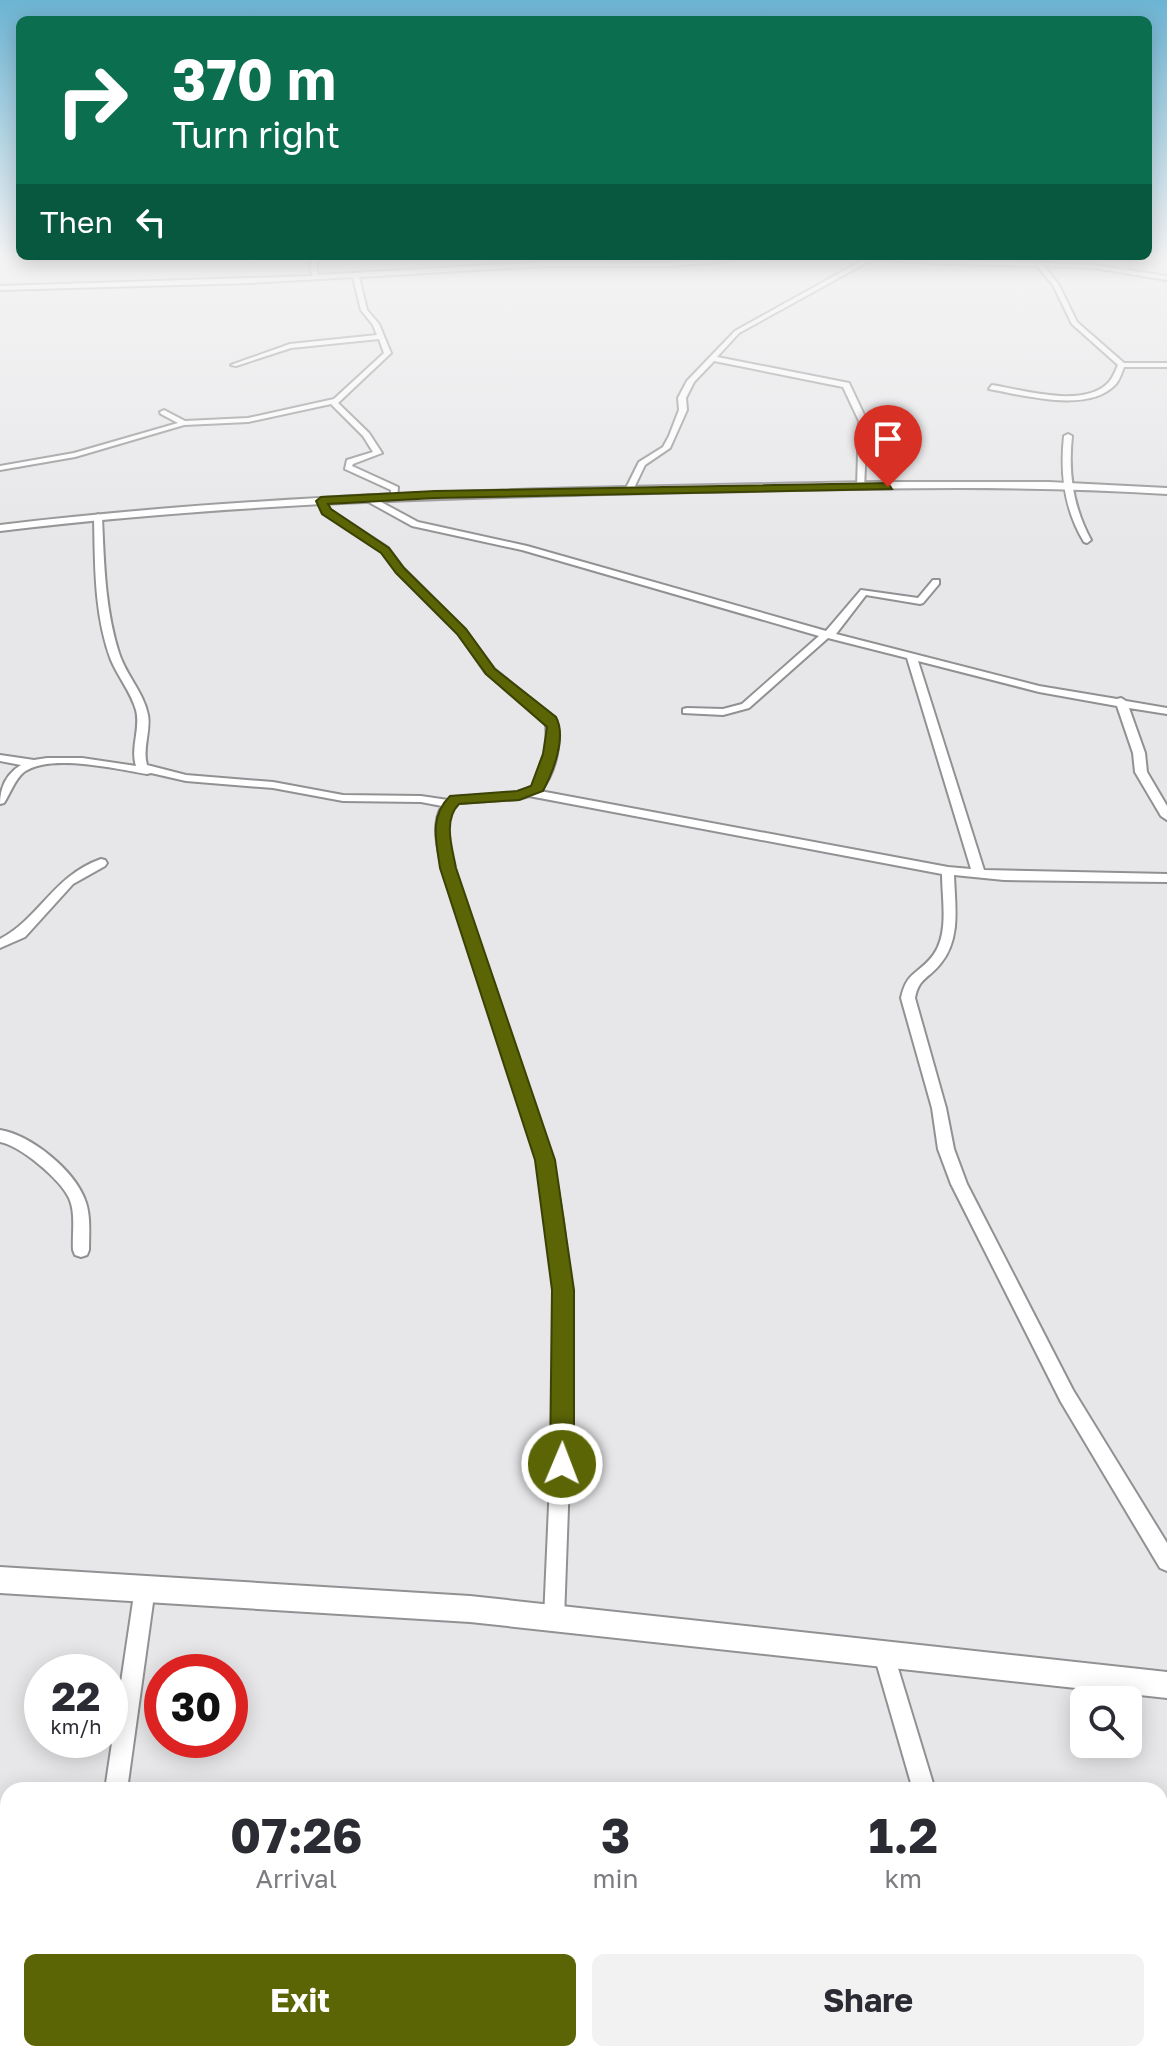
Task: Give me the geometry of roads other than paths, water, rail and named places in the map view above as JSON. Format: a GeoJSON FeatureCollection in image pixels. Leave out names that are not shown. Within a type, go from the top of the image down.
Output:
{"type":"FeatureCollection","features":[{"type":"Feature","properties":{"kind":"main road"},"geometry":{"type":"LineString","coordinates":[[0,528],[98,517],[394,497],[861,487],[1070,487],[1167,491]]}},
{"type":"Feature","properties":{"kind":"main road"},"geometry":{"type":"LineString","coordinates":[[0,1580],[439,1607],[1167,1685]]}},
{"type":"Feature","properties":{"kind":"street"},"geometry":{"type":"LineString","coordinates":[[234,365],[278,350]]}},
{"type":"Feature","properties":{"kind":"street"},"geometry":{"type":"LineString","coordinates":[[0,468],[75,455],[184,423],[239,421],[334,401],[384,359],[387,350]]}},
{"type":"Feature","properties":{"kind":"street"},"geometry":{"type":"LineString","coordinates":[[629,490],[642,464],[666,448],[691,381],[721,350]]}},
{"type":"Feature","properties":{"kind":"street"},"geometry":{"type":"LineString","coordinates":[[1105,350],[1122,365],[1167,365]]}},
{"type":"Feature","properties":{"kind":"street"},"geometry":{"type":"LineString","coordinates":[[714,359],[846,385],[863,421],[861,487]]}},
{"type":"Feature","properties":{"kind":"street"},"geometry":{"type":"LineString","coordinates":[[992,387],[1068,401],[1101,390],[1120,373],[1122,365]]}},
{"type":"Feature","properties":{"kind":"street"},"geometry":{"type":"LineString","coordinates":[[334,401],[378,453],[350,462],[348,467],[395,489],[394,497]]}},
{"type":"Feature","properties":{"kind":"street"},"geometry":{"type":"LineString","coordinates":[[164,412],[184,423]]}},
{"type":"Feature","properties":{"kind":"street"},"geometry":{"type":"LineString","coordinates":[[1068,436],[1065,455],[1072,514],[1087,540]]}},
{"type":"Feature","properties":{"kind":"street"},"geometry":{"type":"LineString","coordinates":[[368,498],[415,524],[524,548],[828,635],[1039,689],[1167,711]]}},
{"type":"Feature","properties":{"kind":"street"},"geometry":{"type":"LineString","coordinates":[[321,501],[326,511],[385,550],[400,570],[462,632],[497,679],[551,720],[554,727],[550,754],[538,788],[531,793]]}},
{"type":"Feature","properties":{"kind":"street"},"geometry":{"type":"LineString","coordinates":[[98,517],[96,545],[107,628],[116,659],[143,714],[138,760],[142,767],[151,771]]}},
{"type":"Feature","properties":{"kind":"street"},"geometry":{"type":"LineString","coordinates":[[687,711],[717,714],[757,701],[788,668],[828,635],[864,592],[920,601],[936,582]]}},
{"type":"Feature","properties":{"kind":"street"},"geometry":{"type":"LineString","coordinates":[[912,657],[963,813],[979,875]]}},
{"type":"Feature","properties":{"kind":"street"},"geometry":{"type":"LineString","coordinates":[[1121,701],[1139,753],[1141,772],[1167,816]]}},
{"type":"Feature","properties":{"kind":"street"},"geometry":{"type":"LineString","coordinates":[[117,766],[139,745]]}},
{"type":"Feature","properties":{"kind":"street"},"geometry":{"type":"LineString","coordinates":[[0,758],[32,763],[76,760],[343,798],[421,799],[448,803],[462,798],[531,793],[948,871],[979,875],[1167,878]]}},
{"type":"Feature","properties":{"kind":"street"},"geometry":{"type":"LineString","coordinates":[[0,801],[19,770],[32,763]]}},
{"type":"Feature","properties":{"kind":"street"},"geometry":{"type":"LineString","coordinates":[[448,803],[442,831],[448,868],[545,1160],[555,1221],[563,1290],[564,1369],[554,1619]]}},
{"type":"Feature","properties":{"kind":"street"},"geometry":{"type":"LineString","coordinates":[[0,944],[20,934],[69,881],[101,863]]}},
{"type":"Feature","properties":{"kind":"street"},"geometry":{"type":"LineString","coordinates":[[948,871],[948,947],[934,967],[911,983],[908,998],[939,1108],[946,1149],[959,1184],[1067,1396],[1167,1561]]}},
{"type":"Feature","properties":{"kind":"street"},"geometry":{"type":"LineString","coordinates":[[0,1136],[10,1135],[23,1142],[75,1194],[80,1215],[81,1250]]}},
{"type":"Feature","properties":{"kind":"street"},"geometry":{"type":"LineString","coordinates":[[117,1782],[145,1588]]}},
{"type":"Feature","properties":{"kind":"street"},"geometry":{"type":"LineString","coordinates":[[884,1655],[922,1782]]}}]}
